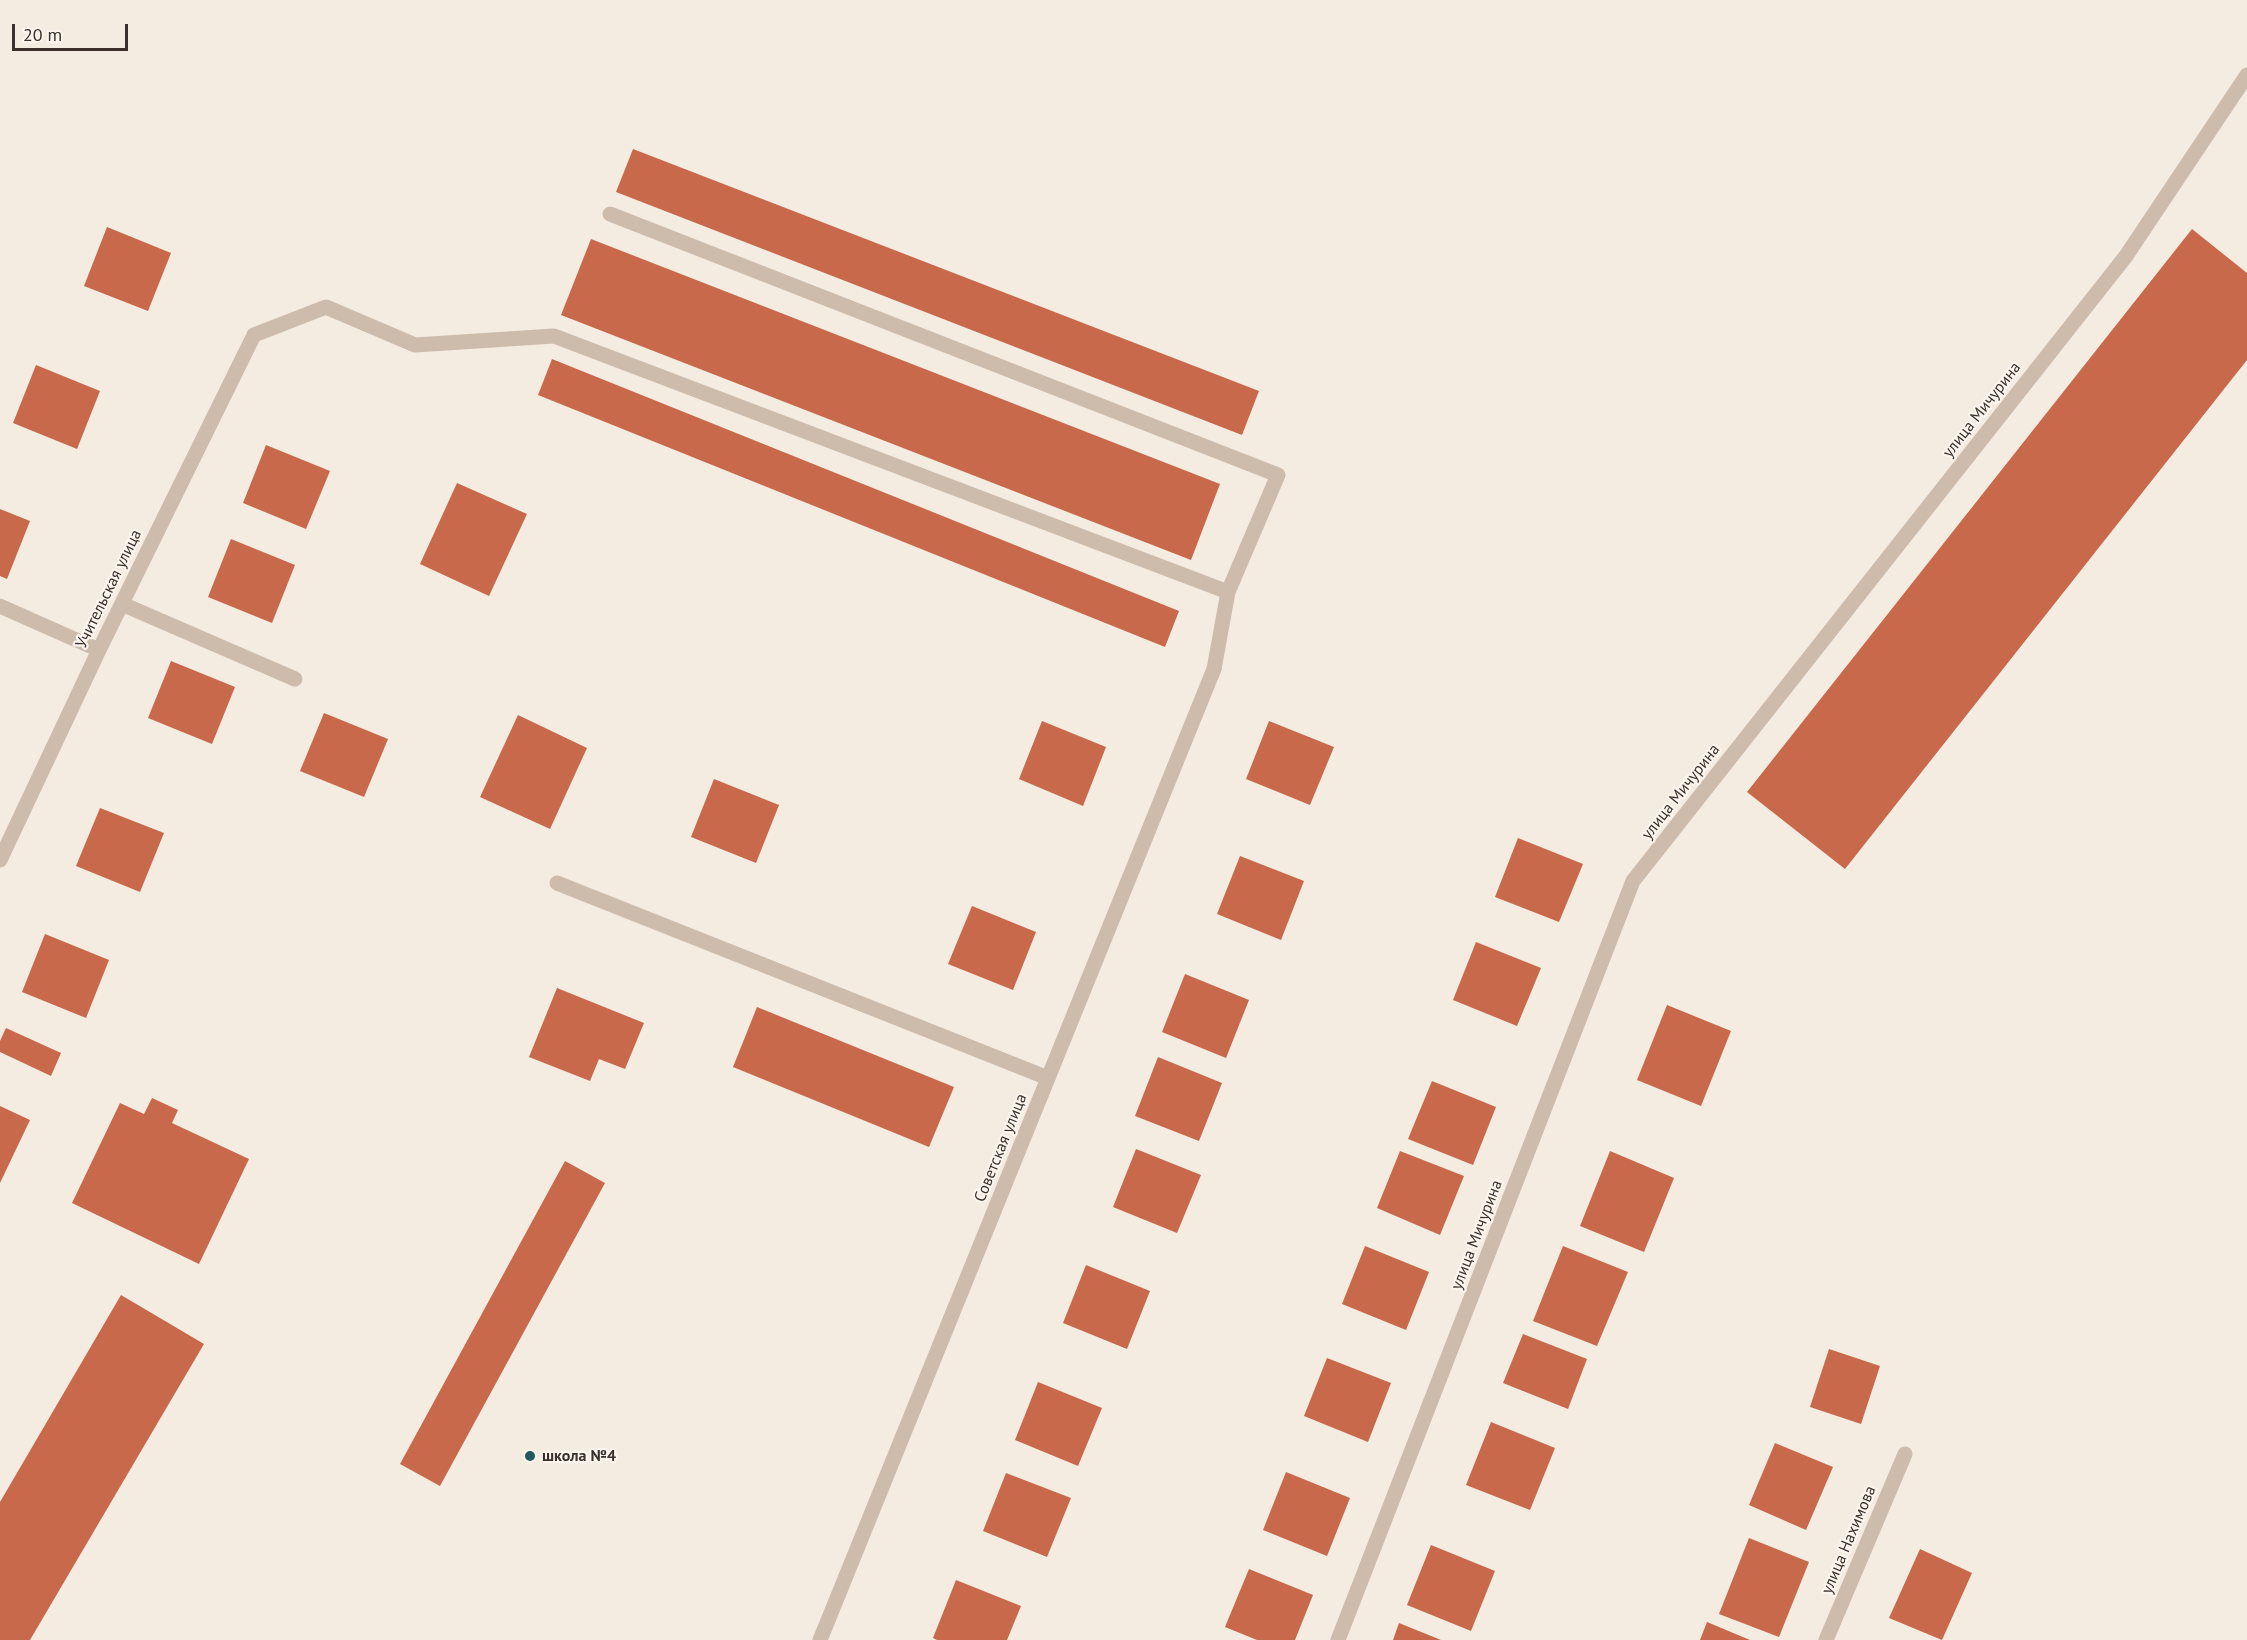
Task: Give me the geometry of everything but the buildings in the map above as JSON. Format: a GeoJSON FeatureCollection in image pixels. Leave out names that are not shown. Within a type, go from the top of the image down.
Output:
{"type":"FeatureCollection","features":[{"type":"Feature","properties":{"kind":"street","name":"улица Мичурина"},"geometry":{"type":"LineString","coordinates":[[1338,1640],[1634,881],[2127,256],[2247,75]]}},
{"type":"Feature","properties":{"kind":"street","name":"Советская улица"},"geometry":{"type":"LineString","coordinates":[[610,214],[1278,475],[1228,592],[1214,669],[820,1640]]}},
{"type":"Feature","properties":{"kind":"street","name":"Учительская улица"},"geometry":{"type":"LineString","coordinates":[[0,860],[99,650],[254,335],[326,307],[415,345],[554,336],[1228,592]]}},
{"type":"Feature","properties":{"kind":"street"},"geometry":{"type":"LineString","coordinates":[[122,603],[295,679]]}},
{"type":"Feature","properties":{"kind":"street"},"geometry":{"type":"LineString","coordinates":[[0,606],[99,650]]}},
{"type":"Feature","properties":{"kind":"street"},"geometry":{"type":"LineString","coordinates":[[557,883],[1048,1078]]}},
{"type":"Feature","properties":{"kind":"street","name":"улица Нахимова"},"geometry":{"type":"LineString","coordinates":[[1826,1640],[1905,1454]]}},
{"type":"Feature","properties":{"kind":"place","name":"школа №4"},"geometry":{"type":"Point","coordinates":[530,1456]}}]}
